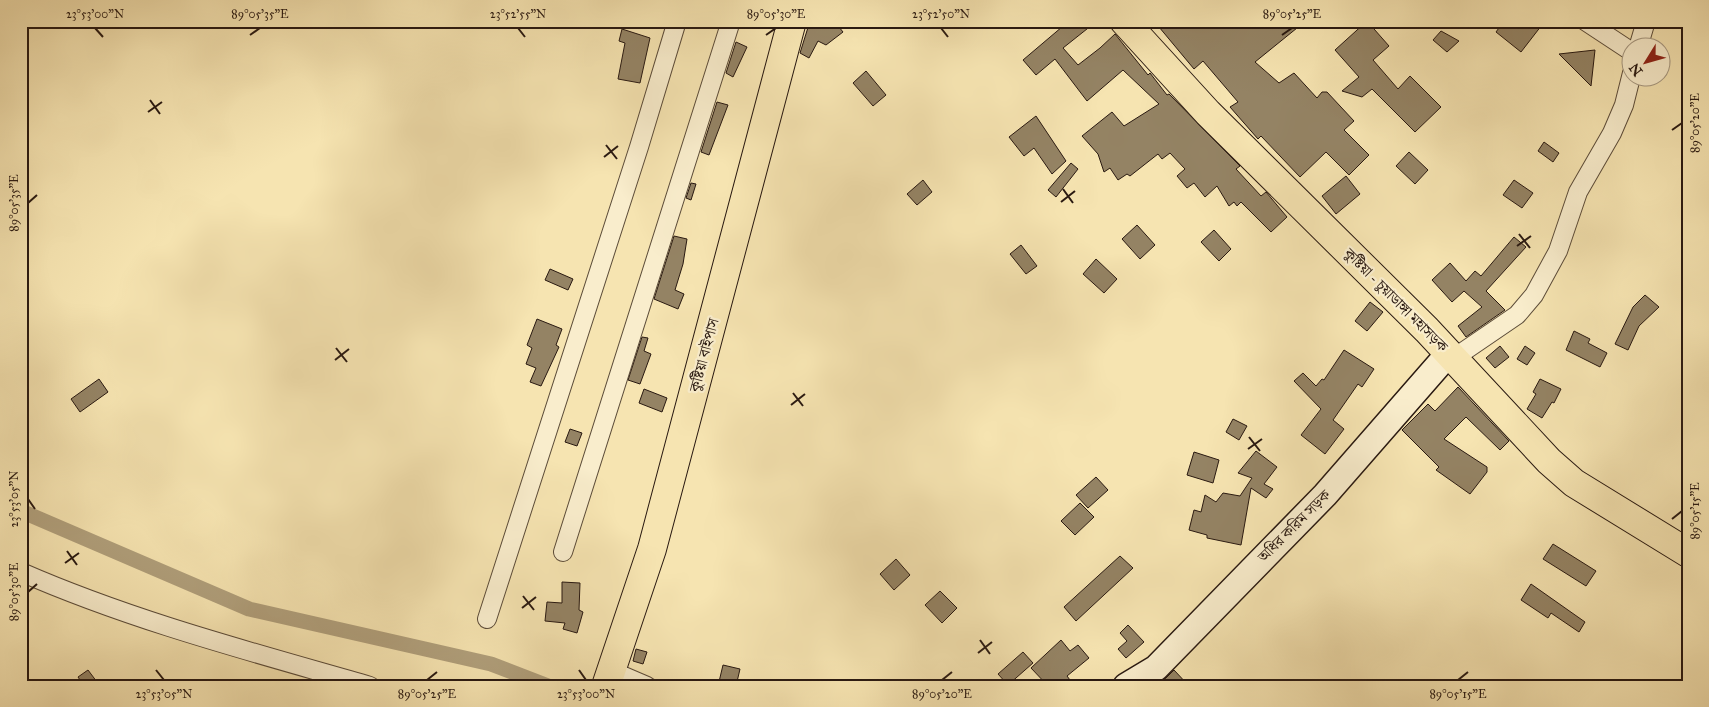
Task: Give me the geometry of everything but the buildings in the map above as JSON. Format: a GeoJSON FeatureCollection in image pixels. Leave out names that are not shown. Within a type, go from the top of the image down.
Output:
{"type":"FeatureCollection","features":[{"type":"Feature","properties":{"kind":"main road","name":"কুষ্টিয়া বাইপাস"},"geometry":{"type":"LineString","coordinates":[[609,678],[652,549],[792,21]]}},
{"type":"Feature","properties":{"kind":"main road","name":"কুষ্টিয়া - চুয়াডাঙ্গা মহাসড়ক"},"geometry":{"type":"LineString","coordinates":[[1124,21],[1208,113],[1452,355],[1549,461],[1574,483],[1688,553]]}},
{"type":"Feature","properties":{"kind":"main road","name":"অধির করিম সড়ক"},"geometry":{"type":"LineString","coordinates":[[1126,686],[1156,668],[1325,495],[1452,355]]}},
{"type":"Feature","properties":{"kind":"street"},"geometry":{"type":"LineString","coordinates":[[487,619],[678,21]]}},
{"type":"Feature","properties":{"kind":"street"},"geometry":{"type":"LineString","coordinates":[[563,552],[730,21]]}},
{"type":"Feature","properties":{"kind":"street"},"geometry":{"type":"LineString","coordinates":[[1585,21],[1622,45]]}},
{"type":"Feature","properties":{"kind":"street"},"geometry":{"type":"LineString","coordinates":[[1641,38],[1646,21]]}},
{"type":"Feature","properties":{"kind":"street"},"geometry":{"type":"LineString","coordinates":[[1452,355],[1517,315],[1538,288],[1558,251],[1578,192],[1612,133],[1624,105],[1628,88]]}},
{"type":"Feature","properties":{"kind":"street"},"geometry":{"type":"LineString","coordinates":[[21,572],[74,595],[192,634],[370,686]]}},
{"type":"Feature","properties":{"kind":"street"},"geometry":{"type":"LineString","coordinates":[[609,678],[647,686]]}},
{"type":"Feature","properties":{"kind":"waterway"},"geometry":{"type":"LineString","coordinates":[[21,511],[249,609],[491,664],[548,686]]}}]}
